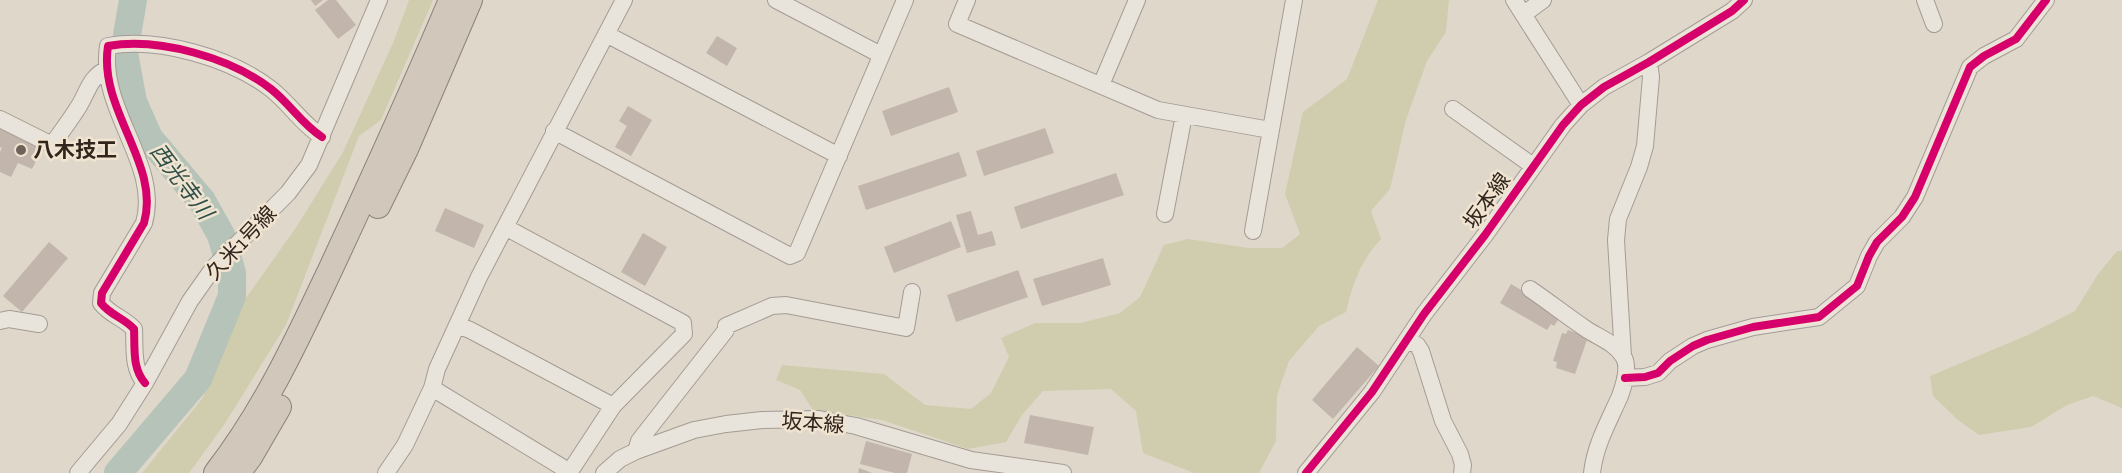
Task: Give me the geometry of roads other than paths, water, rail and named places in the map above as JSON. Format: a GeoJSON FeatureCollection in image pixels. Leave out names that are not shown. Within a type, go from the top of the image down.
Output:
{"type":"FeatureCollection","features":[{"type":"Feature","properties":{"kind":"highway"},"geometry":{"type":"LineString","coordinates":[[216,473],[236,448],[285,365],[393,137],[451,0]]}},
{"type":"Feature","properties":{"kind":"highway"},"geometry":{"type":"LineString","coordinates":[[238,473],[250,457],[299,373],[406,149],[470,0]]}},
{"type":"Feature","properties":{"kind":"street","name":"久米1号線"},"geometry":{"type":"LineString","coordinates":[[78,473],[119,424],[146,383],[190,301],[214,267],[288,193],[309,165],[379,0]]}},
{"type":"Feature","properties":{"kind":"street"},"geometry":{"type":"LineString","coordinates":[[386,473],[405,445],[432,388],[437,369],[457,324],[554,131],[624,0]]}},
{"type":"Feature","properties":{"kind":"street"},"geometry":{"type":"LineString","coordinates":[[776,0],[881,55]]}},
{"type":"Feature","properties":{"kind":"street"},"geometry":{"type":"LineString","coordinates":[[554,131],[790,256],[797,253],[904,0]]}},
{"type":"Feature","properties":{"kind":"street"},"geometry":{"type":"LineString","coordinates":[[967,0],[957,24],[1158,110],[1270,130]]}},
{"type":"Feature","properties":{"kind":"street"},"geometry":{"type":"LineString","coordinates":[[1101,85],[1137,0]]}},
{"type":"Feature","properties":{"kind":"street"},"geometry":{"type":"LineString","coordinates":[[1253,231],[1294,0]]}},
{"type":"Feature","properties":{"kind":"street"},"geometry":{"type":"LineString","coordinates":[[1543,0],[1519,7],[1581,105]]}},
{"type":"Feature","properties":{"kind":"street","name":"坂本線"},"geometry":{"type":"LineString","coordinates":[[1306,473],[1372,392],[1424,314],[1485,235],[1563,124],[1581,105],[1604,87],[1732,11],[1744,0]]}},
{"type":"Feature","properties":{"kind":"street"},"geometry":{"type":"LineString","coordinates":[[1925,0],[1934,24]]}},
{"type":"Feature","properties":{"kind":"street"},"geometry":{"type":"LineString","coordinates":[[1625,378],[1639,378],[1658,373],[1670,361],[1707,340],[1754,327],[1819,317],[1857,286],[1877,242],[1902,217],[1915,197],[1970,67],[1984,56],[2016,39],[2046,0]]}},
{"type":"Feature","properties":{"kind":"street"},"geometry":{"type":"LineString","coordinates":[[606,34],[839,156]]}},
{"type":"Feature","properties":{"kind":"street"},"geometry":{"type":"LineString","coordinates":[[146,383],[138,375],[135,362],[134,329],[128,322],[106,310],[101,303],[102,293],[144,223],[147,213],[145,178],[117,112],[107,69],[108,46],[135,44],[184,49],[232,67],[271,89],[322,137]]}},
{"type":"Feature","properties":{"kind":"street"},"geometry":{"type":"LineString","coordinates":[[1592,473],[1601,435],[1621,393],[1625,378],[1616,240],[1618,219],[1645,146],[1651,77],[1649,62]]}},
{"type":"Feature","properties":{"kind":"street"},"geometry":{"type":"LineString","coordinates":[[0,119],[52,145],[80,104],[90,82],[99,72],[107,69]]}},
{"type":"Feature","properties":{"kind":"street"},"geometry":{"type":"LineString","coordinates":[[1453,109],[1533,166]]}},
{"type":"Feature","properties":{"kind":"street"},"geometry":{"type":"LineString","coordinates":[[1166,214],[1184,115]]}},
{"type":"Feature","properties":{"kind":"street"},"geometry":{"type":"LineString","coordinates":[[432,388],[570,472],[613,406],[684,334],[683,323],[505,227]]}},
{"type":"Feature","properties":{"kind":"street"},"geometry":{"type":"LineString","coordinates":[[1530,289],[1609,342],[1623,356]]}},
{"type":"Feature","properties":{"kind":"street"},"geometry":{"type":"LineString","coordinates":[[636,451],[639,441],[726,330],[726,326],[772,306],[786,305],[906,328],[912,292]]}},
{"type":"Feature","properties":{"kind":"street"},"geometry":{"type":"LineString","coordinates":[[0,321],[9,319],[39,324]]}},
{"type":"Feature","properties":{"kind":"street"},"geometry":{"type":"LineString","coordinates":[[457,324],[613,406]]}},
{"type":"Feature","properties":{"kind":"street"},"geometry":{"type":"LineString","coordinates":[[1408,340],[1417,345],[1421,351],[1443,421],[1460,454],[1463,465],[1462,473]]}},
{"type":"Feature","properties":{"kind":"street","name":"坂本線"},"geometry":{"type":"LineString","coordinates":[[604,473],[620,459],[636,451],[694,430],[726,424],[819,418],[856,426],[968,466],[1054,472]]}},
{"type":"Feature","properties":{"kind":"waterway","name":"西光寺川"},"geometry":{"type":"LineString","coordinates":[[118,473],[198,379],[232,296],[232,273],[221,235],[202,201],[149,138],[133,102],[124,53],[133,0]]}},
{"type":"Feature","properties":{"kind":"place","name":"八木技工"},"geometry":{"type":"Point","coordinates":[21,150]}}]}
